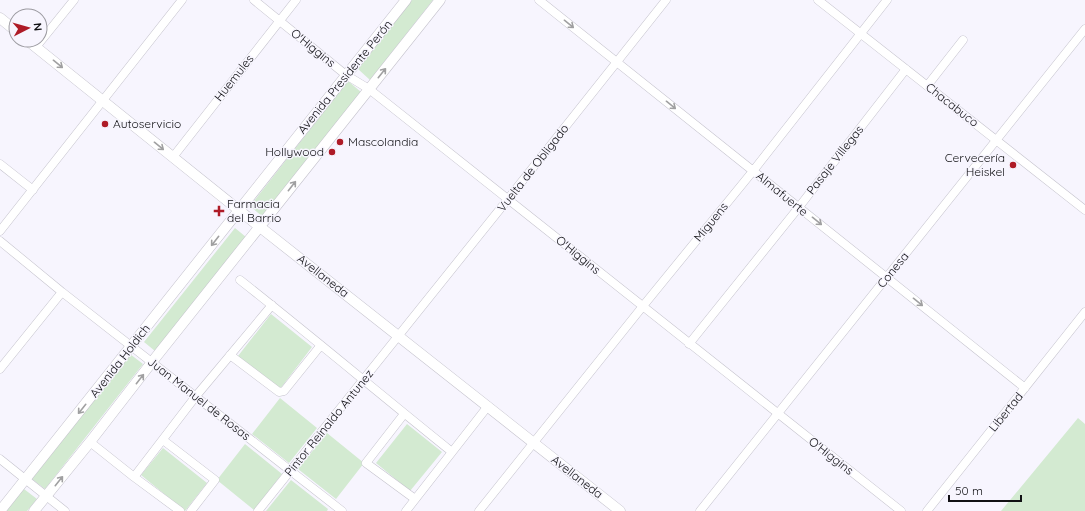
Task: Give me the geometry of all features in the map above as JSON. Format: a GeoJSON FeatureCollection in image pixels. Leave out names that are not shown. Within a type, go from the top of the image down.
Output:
{"type":"FeatureCollection","features":[{"type":"Feature","properties":{"kind":"street"},"geometry":{"type":"LineString","coordinates":[[48,32],[74,0]]}},
{"type":"Feature","properties":{"kind":"street"},"geometry":{"type":"LineString","coordinates":[[0,231],[182,0]]}},
{"type":"Feature","properties":{"kind":"street","name":"O'Higgins"},"geometry":{"type":"LineString","coordinates":[[254,0],[346,75],[369,89],[901,511]]}},
{"type":"Feature","properties":{"kind":"street","name":"Huemules"},"geometry":{"type":"LineString","coordinates":[[173,157],[296,0]]}},
{"type":"Feature","properties":{"kind":"street","name":"Avenida Presidente Perón"},"geometry":{"type":"LineString","coordinates":[[239,210],[406,0]]}},
{"type":"Feature","properties":{"kind":"street"},"geometry":{"type":"LineString","coordinates":[[34,511],[440,0]]}},
{"type":"Feature","properties":{"kind":"street","name":"Almafuerte"},"geometry":{"type":"LineString","coordinates":[[539,0],[1025,388]]}},
{"type":"Feature","properties":{"kind":"street","name":"Vuelta de Obligado"},"geometry":{"type":"LineString","coordinates":[[399,336],[666,0]]}},
{"type":"Feature","properties":{"kind":"street","name":"Chacabuco"},"geometry":{"type":"LineString","coordinates":[[818,0],[1085,210]]}},
{"type":"Feature","properties":{"kind":"street","name":"Miguens"},"geometry":{"type":"LineString","coordinates":[[479,511],[753,171],[887,0]]}},
{"type":"Feature","properties":{"kind":"street"},"geometry":{"type":"LineString","coordinates":[[0,18],[8,24]]}},
{"type":"Feature","properties":{"kind":"street","name":"Conesa"},"geometry":{"type":"LineString","coordinates":[[700,511],[1085,29]]}},
{"type":"Feature","properties":{"kind":"street"},"geometry":{"type":"LineString","coordinates":[[927,86],[963,40]]}},
{"type":"Feature","properties":{"kind":"street","name":"Avellaneda"},"geometry":{"type":"LineString","coordinates":[[37,48],[260,227],[620,511]]}},
{"type":"Feature","properties":{"kind":"street","name":"Pasaje Villegas"},"geometry":{"type":"LineString","coordinates":[[689,344],[799,207],[906,69]]}},
{"type":"Feature","properties":{"kind":"street"},"geometry":{"type":"LineString","coordinates":[[0,164],[33,190]]}},
{"type":"Feature","properties":{"kind":"street","name":"Avenida Holdich"},"geometry":{"type":"LineString","coordinates":[[0,511],[239,210]]}},
{"type":"Feature","properties":{"kind":"street","name":"Juan Manuel de Rosas"},"geometry":{"type":"LineString","coordinates":[[0,241],[62,292],[342,511]]}},
{"type":"Feature","properties":{"kind":"street"},"geometry":{"type":"LineString","coordinates":[[240,280],[452,452]]}},
{"type":"Feature","properties":{"kind":"street"},"geometry":{"type":"LineString","coordinates":[[0,369],[62,292]]}},
{"type":"Feature","properties":{"kind":"street"},"geometry":{"type":"LineString","coordinates":[[134,477],[196,396],[272,305]]}},
{"type":"Feature","properties":{"kind":"street","name":"Libertad"},"geometry":{"type":"LineString","coordinates":[[927,511],[1085,312]]}},
{"type":"Feature","properties":{"kind":"street","name":"Pintor Reinaldo Antunez"},"geometry":{"type":"LineString","coordinates":[[258,511],[399,336]]}},
{"type":"Feature","properties":{"kind":"street"},"geometry":{"type":"LineString","coordinates":[[230,355],[279,392],[284,391],[321,345]]}},
{"type":"Feature","properties":{"kind":"street"},"geometry":{"type":"LineString","coordinates":[[406,511],[488,406]]}},
{"type":"Feature","properties":{"kind":"street"},"geometry":{"type":"LineString","coordinates":[[404,414],[366,463],[415,499]]}},
{"type":"Feature","properties":{"kind":"street"},"geometry":{"type":"LineString","coordinates":[[163,440],[215,480],[191,511]]}},
{"type":"Feature","properties":{"kind":"street"},"geometry":{"type":"LineString","coordinates":[[90,442],[180,511]]}},
{"type":"Feature","properties":{"kind":"street"},"geometry":{"type":"LineString","coordinates":[[0,459],[65,511]]}},
{"type":"Feature","properties":{"kind":"green space"},"geometry":{"type":"Polygon","coordinates":[[[412,0],[433,0],[370,80],[358,69],[412,0]]]}},
{"type":"Feature","properties":{"kind":"green space"},"geometry":{"type":"Polygon","coordinates":[[[348,81],[361,92],[263,217],[250,206],[348,81]]]}},
{"type":"Feature","properties":{"kind":"green space"},"geometry":{"type":"Polygon","coordinates":[[[235,228],[246,237],[155,351],[144,342],[235,228]]]}},
{"type":"Feature","properties":{"kind":"green space"},"geometry":{"type":"Polygon","coordinates":[[[271,314],[312,347],[280,389],[238,356],[271,314]]]}},
{"type":"Feature","properties":{"kind":"green space"},"geometry":{"type":"Polygon","coordinates":[[[130,354],[143,364],[45,489],[32,479],[130,354]]]}},
{"type":"Feature","properties":{"kind":"green space"},"geometry":{"type":"Polygon","coordinates":[[[280,398],[317,428],[289,463],[252,434],[280,398]]]}},
{"type":"Feature","properties":{"kind":"green space"},"geometry":{"type":"Polygon","coordinates":[[[1078,418],[1085,424],[1085,511],[1001,511],[1078,418]]]}},
{"type":"Feature","properties":{"kind":"green space"},"geometry":{"type":"Polygon","coordinates":[[[407,424],[442,452],[410,491],[376,463],[407,424]]]}},
{"type":"Feature","properties":{"kind":"green space"},"geometry":{"type":"Polygon","coordinates":[[[327,433],[364,463],[336,499],[298,469],[327,433]]]}},
{"type":"Feature","properties":{"kind":"green space"},"geometry":{"type":"Polygon","coordinates":[[[245,444],[282,474],[254,510],[217,480],[245,444]]]}},
{"type":"Feature","properties":{"kind":"green space"},"geometry":{"type":"Polygon","coordinates":[[[163,448],[207,483],[185,511],[141,475],[163,448]]]}},
{"type":"Feature","properties":{"kind":"green space"},"geometry":{"type":"Polygon","coordinates":[[[291,480],[328,509],[327,511],[266,511],[291,480]]]}},
{"type":"Feature","properties":{"kind":"green space"},"geometry":{"type":"Polygon","coordinates":[[[24,489],[37,499],[27,511],[6,511],[24,489]]]}},
{"type":"Feature","properties":{"kind":"place","name":"Autoservicio"},"geometry":{"type":"Point","coordinates":[105,124]}},
{"type":"Feature","properties":{"kind":"place","name":"Mascolandia"},"geometry":{"type":"Point","coordinates":[340,142]}},
{"type":"Feature","properties":{"kind":"place","name":"Hollywood"},"geometry":{"type":"Point","coordinates":[332,152]}},
{"type":"Feature","properties":{"kind":"place","name":"Cervecería Heiskel"},"geometry":{"type":"Point","coordinates":[1013,165]}},
{"type":"Feature","properties":{"kind":"place","name":"Farmacia del Barrio"},"geometry":{"type":"Point","coordinates":[219,211]}}]}
